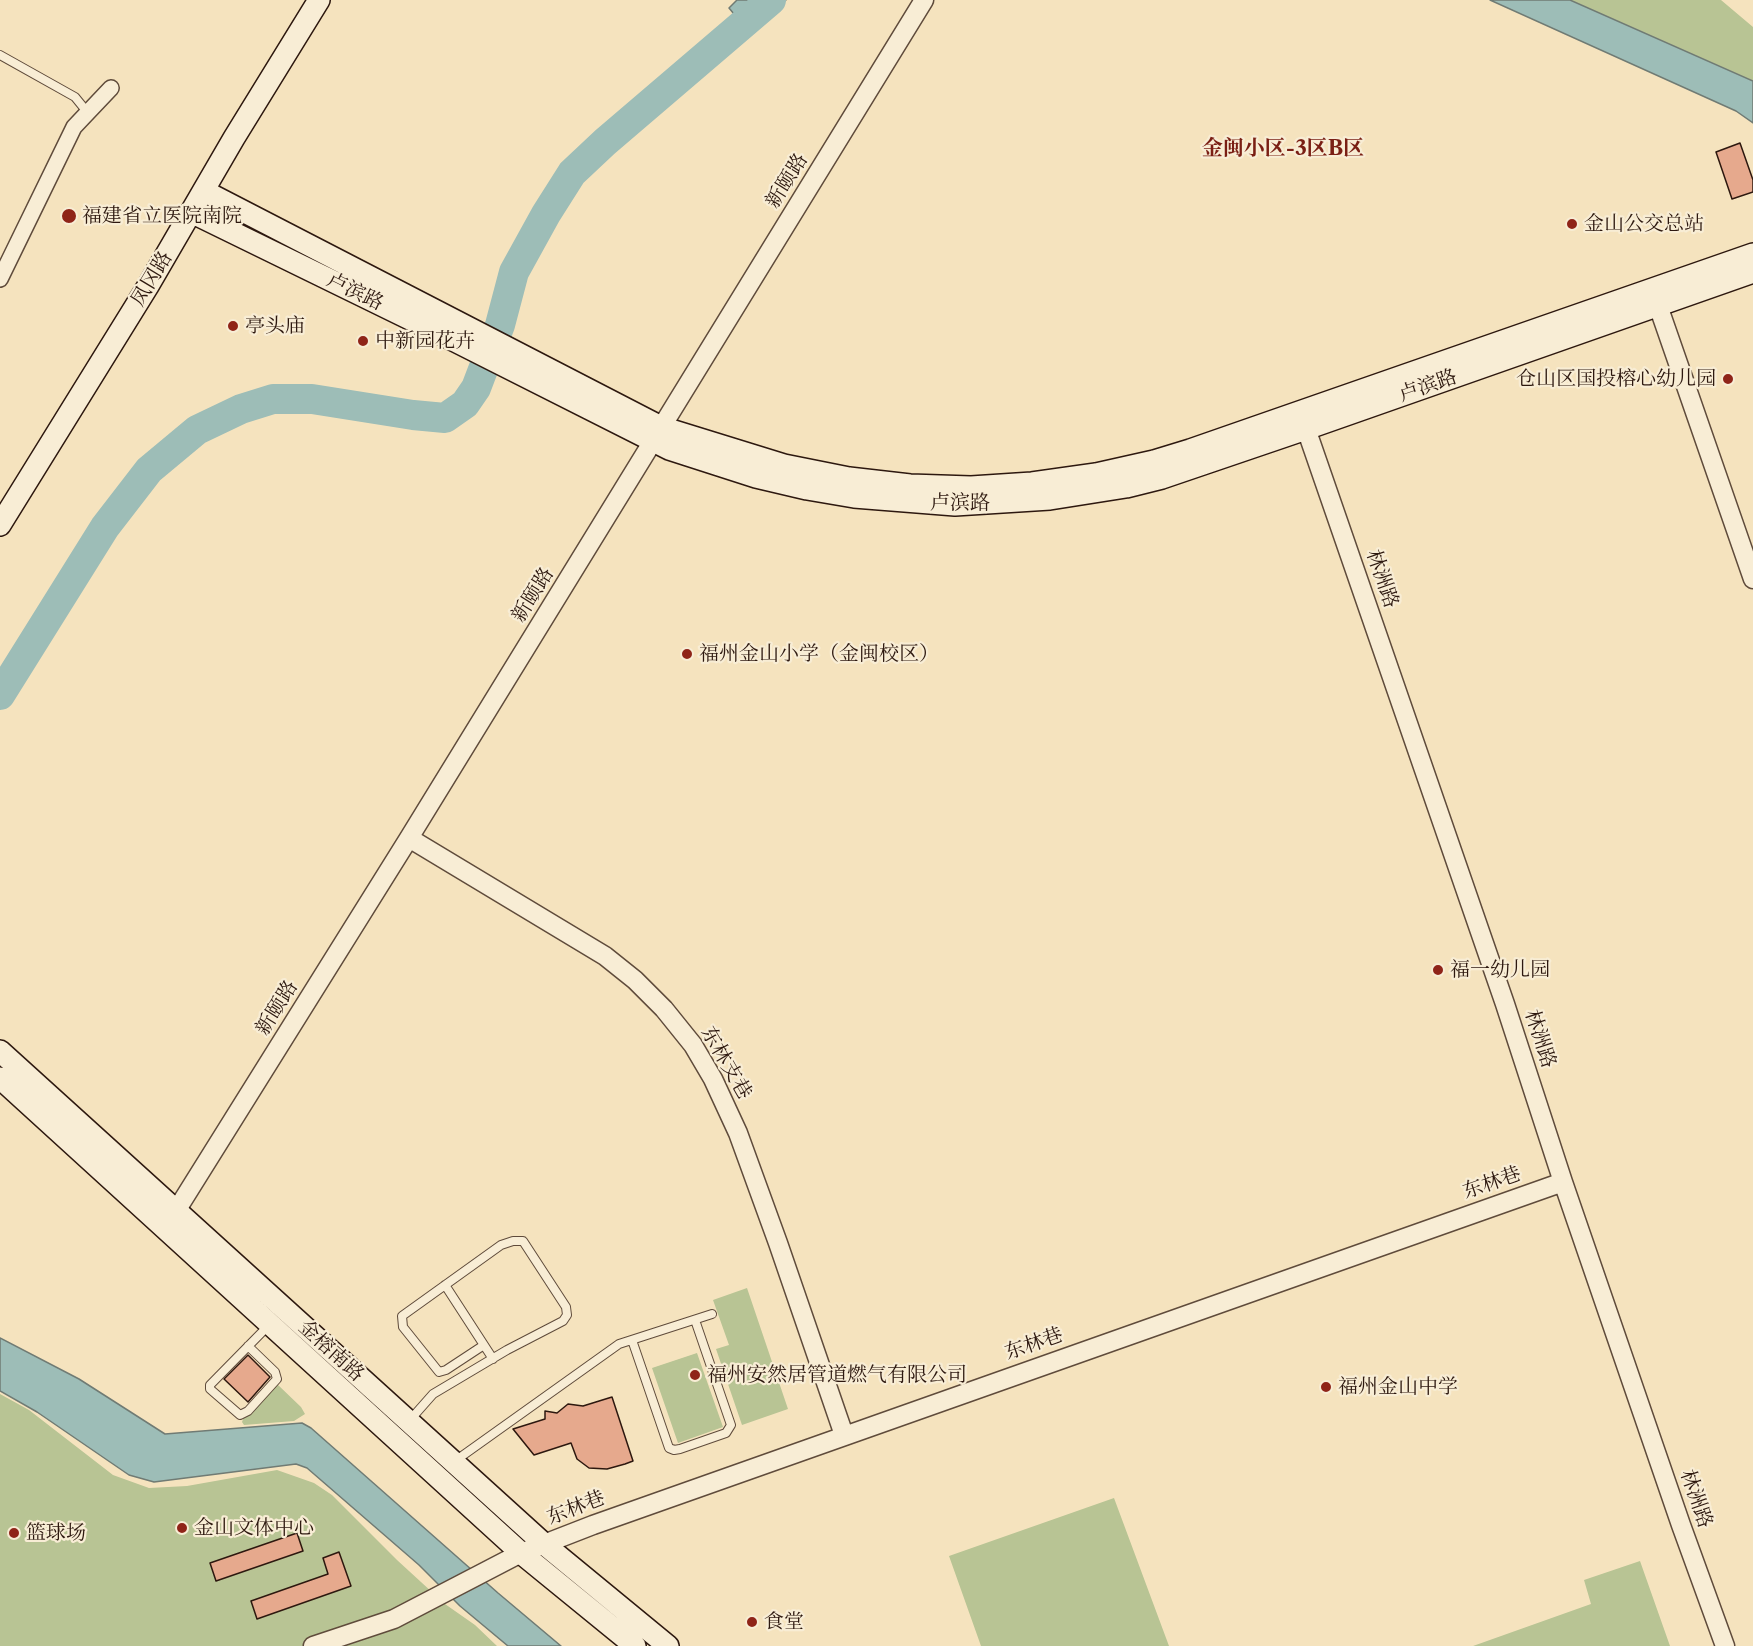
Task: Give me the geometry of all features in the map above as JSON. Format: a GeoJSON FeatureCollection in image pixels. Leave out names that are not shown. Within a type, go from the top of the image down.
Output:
{"type":"FeatureCollection","features":[{"type":"Feature","properties":{"kind":"main road","name":"凤冈路"},"geometry":{"type":"LineString","coordinates":[[0,525],[148,286],[319,0]]}},
{"type":"Feature","properties":{"kind":"main road"},"geometry":{"type":"LineString","coordinates":[[204,191],[459,333]]}},
{"type":"Feature","properties":{"kind":"main road","name":"卢滨路"},"geometry":{"type":"LineString","coordinates":[[191,212],[459,333],[726,468],[807,489],[888,500],[966,504],[1050,500],[1126,487],[1162,478],[1303,420],[1655,297],[1753,272]]}},
{"type":"Feature","properties":{"kind":"main road"},"geometry":{"type":"LineString","coordinates":[[1655,297],[1753,254]]}},
{"type":"Feature","properties":{"kind":"main road","name":"金榕南路"},"geometry":{"type":"LineString","coordinates":[[0,1051],[544,1544],[668,1646]]}},
{"type":"Feature","properties":{"kind":"main road","name":"金榕南路"},"geometry":{"type":"LineString","coordinates":[[0,1078],[521,1553],[635,1646]]}},
{"type":"Feature","properties":{"kind":"street","name":"新颐路"},"geometry":{"type":"LineString","coordinates":[[176,1211],[409,838],[924,0]]}},
{"type":"Feature","properties":{"kind":"street"},"geometry":{"type":"LineString","coordinates":[[0,279],[74,127],[111,88]]}},
{"type":"Feature","properties":{"kind":"street"},"geometry":{"type":"LineString","coordinates":[[1655,297],[1753,579]]}},
{"type":"Feature","properties":{"kind":"street","name":"林洲路"},"geometry":{"type":"LineString","coordinates":[[1303,420],[1505,1004],[1563,1182],[1681,1525],[1725,1646]]}},
{"type":"Feature","properties":{"kind":"street","name":"东林支巷"},"geometry":{"type":"LineString","coordinates":[[409,838],[587,944],[614,963],[664,1009],[693,1045],[717,1087],[742,1143],[844,1435]]}},
{"type":"Feature","properties":{"kind":"street","name":"东林巷"},"geometry":{"type":"LineString","coordinates":[[313,1646],[394,1619],[521,1553],[593,1525],[1563,1182]]}},
{"type":"Feature","properties":{"kind":"lane"},"geometry":{"type":"LineString","coordinates":[[0,55],[75,97],[88,113]]}},
{"type":"Feature","properties":{"kind":"lane"},"geometry":{"type":"LineString","coordinates":[[409,1422],[433,1394],[563,1321],[567,1315],[566,1307],[523,1241],[501,1245],[402,1316],[403,1327],[439,1372],[452,1367],[484,1346]]}},
{"type":"Feature","properties":{"kind":"lane"},"geometry":{"type":"LineString","coordinates":[[445,1285],[493,1359]]}},
{"type":"Feature","properties":{"kind":"lane"},"geometry":{"type":"LineString","coordinates":[[454,1462],[619,1344],[712,1314]]}},
{"type":"Feature","properties":{"kind":"lane"},"geometry":{"type":"LineString","coordinates":[[632,1340],[669,1448],[680,1449],[726,1433],[731,1425],[695,1320]]}},
{"type":"Feature","properties":{"kind":"lane"},"geometry":{"type":"LineString","coordinates":[[248,1346],[276,1372],[278,1379],[248,1411],[240,1415],[210,1389],[210,1385],[248,1346],[270,1324]]}},
{"type":"Feature","properties":{"kind":"green space"},"geometry":{"type":"Polygon","coordinates":[[[1554,0],[1721,0],[1753,27],[1753,85],[1554,0]]]}},
{"type":"Feature","properties":{"kind":"green space"},"geometry":{"type":"Polygon","coordinates":[[[747,1288],[788,1409],[742,1425],[716,1349],[729,1345],[713,1300],[747,1288]]]}},
{"type":"Feature","properties":{"kind":"green space"},"geometry":{"type":"Polygon","coordinates":[[[697,1353],[723,1427],[678,1443],[652,1368],[697,1353]]]}},
{"type":"Feature","properties":{"kind":"green space"},"geometry":{"type":"Polygon","coordinates":[[[276,1383],[301,1407],[305,1414],[294,1421],[244,1425],[242,1422],[244,1417],[276,1383]]]}},
{"type":"Feature","properties":{"kind":"green space","name":"金山文体中心"},"geometry":{"type":"Polygon","coordinates":[[[0,1394],[29,1410],[113,1475],[149,1488],[187,1486],[277,1470],[314,1483],[332,1495],[445,1604],[475,1625],[497,1646],[0,1646],[0,1394]]]}},
{"type":"Feature","properties":{"kind":"green space"},"geometry":{"type":"Polygon","coordinates":[[[1114,1498],[1169,1646],[981,1646],[949,1556],[1114,1498]]]}},
{"type":"Feature","properties":{"kind":"green space"},"geometry":{"type":"Polygon","coordinates":[[[1640,1561],[1670,1646],[1473,1646],[1591,1604],[1584,1580],[1640,1561]]]}},
{"type":"Feature","properties":{"kind":"water"},"geometry":{"type":"Polygon","coordinates":[[[737,0],[786,0],[749,32],[729,8],[737,0]]]}},
{"type":"Feature","properties":{"kind":"water"},"geometry":{"type":"Polygon","coordinates":[[[1490,0],[1570,0],[1753,81],[1753,123],[1736,111],[1490,0]]]}},
{"type":"Feature","properties":{"kind":"water"},"geometry":{"type":"Polygon","coordinates":[[[0,1338],[79,1379],[165,1434],[302,1423],[311,1428],[561,1646],[508,1646],[460,1606],[419,1565],[307,1468],[296,1464],[154,1482],[129,1475],[37,1412],[0,1391],[0,1338]]]}},
{"type":"Feature","properties":{"kind":"building"},"geometry":{"type":"Polygon","coordinates":[[[1740,143],[1753,180],[1753,192],[1732,199],[1716,152],[1740,143]]]}},
{"type":"Feature","properties":{"kind":"building"},"geometry":{"type":"Polygon","coordinates":[[[248,1355],[270,1377],[248,1402],[224,1379],[248,1355]]]}},
{"type":"Feature","properties":{"kind":"building"},"geometry":{"type":"Polygon","coordinates":[[[612,1397],[633,1461],[625,1464],[607,1469],[589,1468],[577,1459],[571,1443],[534,1455],[513,1429],[545,1419],[545,1411],[557,1413],[568,1404],[583,1406],[612,1397]]]}},
{"type":"Feature","properties":{"kind":"building"},"geometry":{"type":"Polygon","coordinates":[[[297,1533],[303,1551],[216,1581],[210,1563],[297,1533]]]}},
{"type":"Feature","properties":{"kind":"building"},"geometry":{"type":"Polygon","coordinates":[[[339,1552],[351,1586],[257,1619],[251,1601],[328,1574],[323,1558],[339,1552]]]}},
{"type":"Feature","properties":{"kind":"waterway"},"geometry":{"type":"LineString","coordinates":[[0,695],[105,527],[149,470],[197,430],[241,409],[273,399],[312,399],[445,418],[465,404],[476,388],[500,325],[514,272],[572,173],[771,0]]}},
{"type":"Feature","properties":{"kind":"place","name":"福建省立医院南院"},"geometry":{"type":"Point","coordinates":[69,216]}},
{"type":"Feature","properties":{"kind":"place","name":"金山公交总站"},"geometry":{"type":"Point","coordinates":[1572,224]}},
{"type":"Feature","properties":{"kind":"place","name":"亭头庙"},"geometry":{"type":"Point","coordinates":[233,326]}},
{"type":"Feature","properties":{"kind":"place","name":"中新园花卉"},"geometry":{"type":"Point","coordinates":[363,341]}},
{"type":"Feature","properties":{"kind":"place","name":"仓山区国投榕心幼儿园"},"geometry":{"type":"Point","coordinates":[1728,379]}},
{"type":"Feature","properties":{"kind":"place","name":"福州金山小学（金闽校区）"},"geometry":{"type":"Point","coordinates":[687,654]}},
{"type":"Feature","properties":{"kind":"place","name":"福一幼儿园"},"geometry":{"type":"Point","coordinates":[1438,970]}},
{"type":"Feature","properties":{"kind":"place","name":"福州安然居管道燃气有限公司"},"geometry":{"type":"Point","coordinates":[695,1375]}},
{"type":"Feature","properties":{"kind":"place","name":"福州金山中学"},"geometry":{"type":"Point","coordinates":[1326,1387]}},
{"type":"Feature","properties":{"kind":"place","name":"金山文体中心"},"geometry":{"type":"Point","coordinates":[182,1528]}},
{"type":"Feature","properties":{"kind":"place","name":"篮球场"},"geometry":{"type":"Point","coordinates":[14,1533]}},
{"type":"Feature","properties":{"kind":"place","name":"食堂"},"geometry":{"type":"Point","coordinates":[752,1622]}},
{"type":"Feature","properties":{"kind":"district","name":"金闽小区-3区B区"},"geometry":{"type":"Point","coordinates":[1283,149]}}]}
